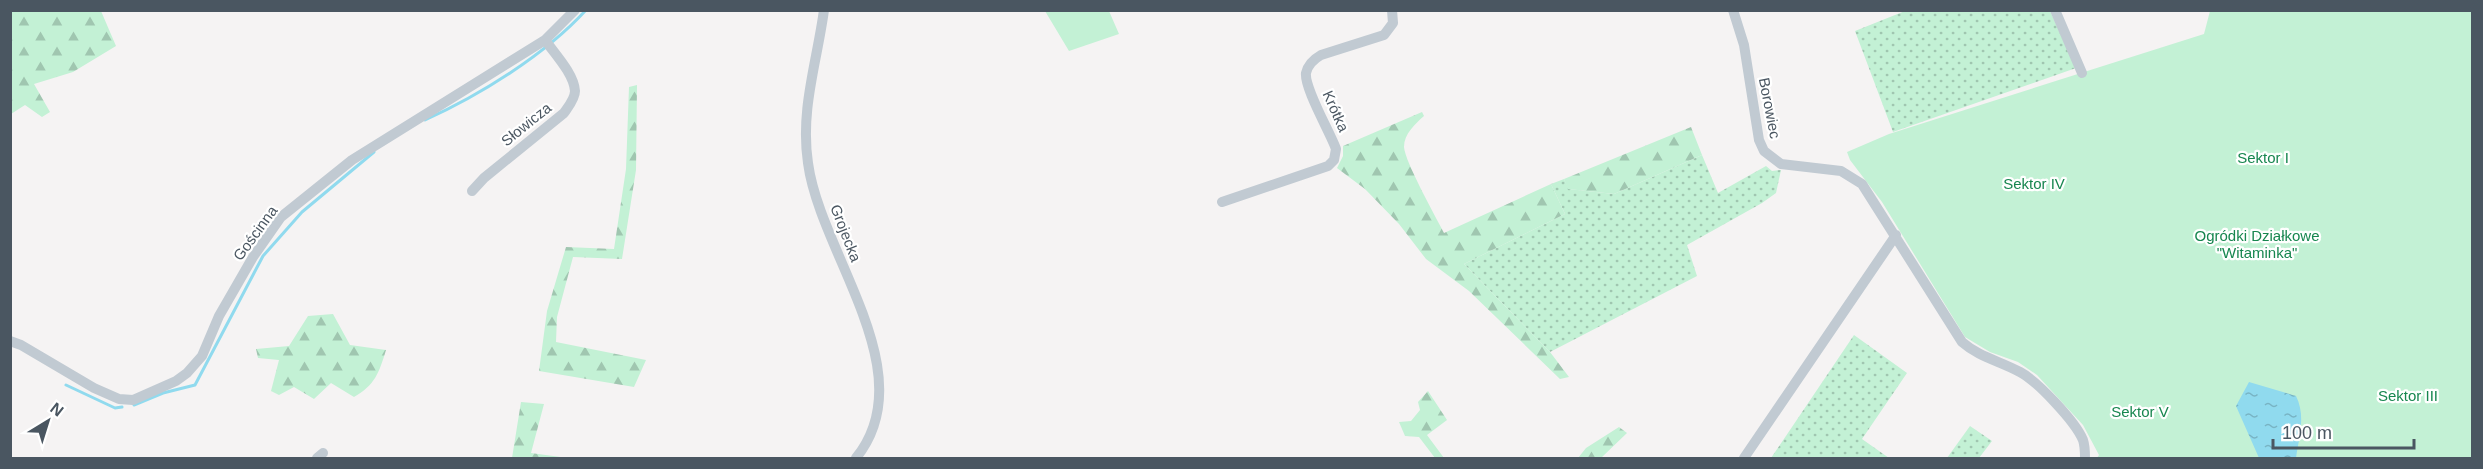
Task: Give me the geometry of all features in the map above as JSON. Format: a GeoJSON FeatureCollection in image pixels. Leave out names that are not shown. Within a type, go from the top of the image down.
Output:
{"type":"FeatureCollection","features":[{"type":"Feature","properties":{"kind":"street","name":"Gościnna"},"geometry":{"type":"LineString","coordinates":[[10,341],[21,345],[94,388],[119,399],[133,400],[176,381],[193,367],[205,352],[219,316],[253,257],[281,217],[352,160],[546,40],[575,10]]}},
{"type":"Feature","properties":{"kind":"street","name":"Grojecka"},"geometry":{"type":"LineString","coordinates":[[824,10],[805,114],[808,165],[817,199],[871,341],[880,379],[881,397],[876,421],[869,439],[856,459]]}},
{"type":"Feature","properties":{"kind":"street","name":"Krótka"},"geometry":{"type":"LineString","coordinates":[[1222,202],[1316,171],[1333,162],[1336,149],[1307,82],[1307,69],[1313,60],[1321,55],[1384,35],[1393,23],[1392,10]]}},
{"type":"Feature","properties":{"kind":"street","name":"Borowiec"},"geometry":{"type":"LineString","coordinates":[[1733,10],[1744,45],[1759,140],[1764,151],[1781,164],[1835,169],[1852,176],[1865,187],[1962,342],[1979,354],[2021,372],[2040,386],[2079,433],[2084,446],[2085,459]]}},
{"type":"Feature","properties":{"kind":"street"},"geometry":{"type":"LineString","coordinates":[[2055,10],[2082,73]]}},
{"type":"Feature","properties":{"kind":"street","name":"Słowicza"},"geometry":{"type":"LineString","coordinates":[[472,191],[484,178],[564,113],[572,103],[575,92],[570,78],[546,40]]}},
{"type":"Feature","properties":{"kind":"street"},"geometry":{"type":"LineString","coordinates":[[1744,459],[1896,236]]}},
{"type":"Feature","properties":{"kind":"green space"},"geometry":{"type":"Polygon","coordinates":[[[11,10],[101,11],[116,46],[73,72],[34,84],[50,112],[42,117],[25,105],[11,114],[11,10]]]}},
{"type":"Feature","properties":{"kind":"green space"},"geometry":{"type":"Polygon","coordinates":[[[1045,11],[1109,11],[1119,34],[1069,51],[1045,11]]]}},
{"type":"Feature","properties":{"kind":"green space"},"geometry":{"type":"Polygon","coordinates":[[[1905,11],[2050,11],[2076,68],[1893,132],[1855,31],[1905,11]]]}},
{"type":"Feature","properties":{"kind":"green space","name":"Ogródki Działkowe \"Witaminka\""},"geometry":{"type":"Polygon","coordinates":[[[2210,11],[2472,11],[2472,458],[2097,458],[2099,455],[2083,425],[2037,375],[2018,362],[1990,352],[1965,337],[1882,202],[1850,160],[1847,152],[1889,134],[2204,34],[2210,11]]]}},
{"type":"Feature","properties":{"kind":"green space"},"geometry":{"type":"Polygon","coordinates":[[[637,85],[636,170],[622,259],[573,257],[557,317],[556,342],[646,360],[634,387],[539,371],[547,311],[566,247],[614,249],[626,169],[629,87],[637,85]]]}},
{"type":"Feature","properties":{"kind":"green space"},"geometry":{"type":"Polygon","coordinates":[[[1422,112],[1424,116],[1408,134],[1404,147],[1415,177],[1444,233],[1551,184],[1565,214],[1464,264],[1550,352],[1569,377],[1560,379],[1469,291],[1426,259],[1399,224],[1365,189],[1337,168],[1343,156],[1343,146],[1422,112]]]}},
{"type":"Feature","properties":{"kind":"green space"},"geometry":{"type":"Polygon","coordinates":[[[1691,127],[1702,155],[1614,194],[1568,189],[1564,179],[1691,127]]]}},
{"type":"Feature","properties":{"kind":"green space"},"geometry":{"type":"Polygon","coordinates":[[[1702,155],[1718,193],[1766,166],[1772,171],[1781,170],[1776,193],[1687,245],[1697,276],[1550,352],[1464,264],[1565,214],[1551,184],[1564,179],[1569,189],[1614,194],[1702,155]]]}},
{"type":"Feature","properties":{"kind":"green space"},"geometry":{"type":"Polygon","coordinates":[[[333,314],[350,345],[386,350],[372,383],[354,397],[331,383],[314,399],[294,387],[279,395],[271,391],[279,360],[258,358],[256,349],[289,346],[308,316],[333,314]]]}},
{"type":"Feature","properties":{"kind":"green space"},"geometry":{"type":"Polygon","coordinates":[[[1854,335],[1907,373],[1862,439],[1889,458],[1771,458],[1854,335]]]}},
{"type":"Feature","properties":{"kind":"green space"},"geometry":{"type":"Polygon","coordinates":[[[1428,391],[1447,420],[1427,435],[1444,458],[1435,458],[1419,437],[1405,436],[1399,422],[1411,421],[1420,410],[1418,402],[1428,391]]]}},
{"type":"Feature","properties":{"kind":"green space"},"geometry":{"type":"Polygon","coordinates":[[[521,402],[544,404],[531,453],[568,458],[512,458],[521,402]]]}},
{"type":"Feature","properties":{"kind":"green space"},"geometry":{"type":"Polygon","coordinates":[[[1970,426],[1992,441],[1979,458],[1947,458],[1970,426]]]}},
{"type":"Feature","properties":{"kind":"green space"},"geometry":{"type":"Polygon","coordinates":[[[1619,427],[1627,433],[1601,458],[1578,458],[1586,448],[1619,427]]]}},
{"type":"Feature","properties":{"kind":"water"},"geometry":{"type":"Polygon","coordinates":[[[2249,382],[2296,396],[2301,419],[2296,458],[2259,458],[2236,406],[2249,382]]]}},
{"type":"Feature","properties":{"kind":"waterway"},"geometry":{"type":"LineString","coordinates":[[425,120],[468,99],[532,58],[570,27],[586,10]]}},
{"type":"Feature","properties":{"kind":"waterway"},"geometry":{"type":"LineString","coordinates":[[134,405],[163,393],[195,385],[263,256],[302,212],[374,152]]}},
{"type":"Feature","properties":{"kind":"waterway"},"geometry":{"type":"LineString","coordinates":[[66,385],[115,408],[122,407]]}},
{"type":"Feature","properties":{"kind":"park label","name":"Sektor I"},"geometry":{"type":"Point","coordinates":[2263,157]}},
{"type":"Feature","properties":{"kind":"park label","name":"Sektor IV"},"geometry":{"type":"Point","coordinates":[2034,183]}},
{"type":"Feature","properties":{"kind":"park label","name":"Sektor III"},"geometry":{"type":"Point","coordinates":[2408,395]}},
{"type":"Feature","properties":{"kind":"park label","name":"Sektor V"},"geometry":{"type":"Point","coordinates":[2140,411]}}]}
